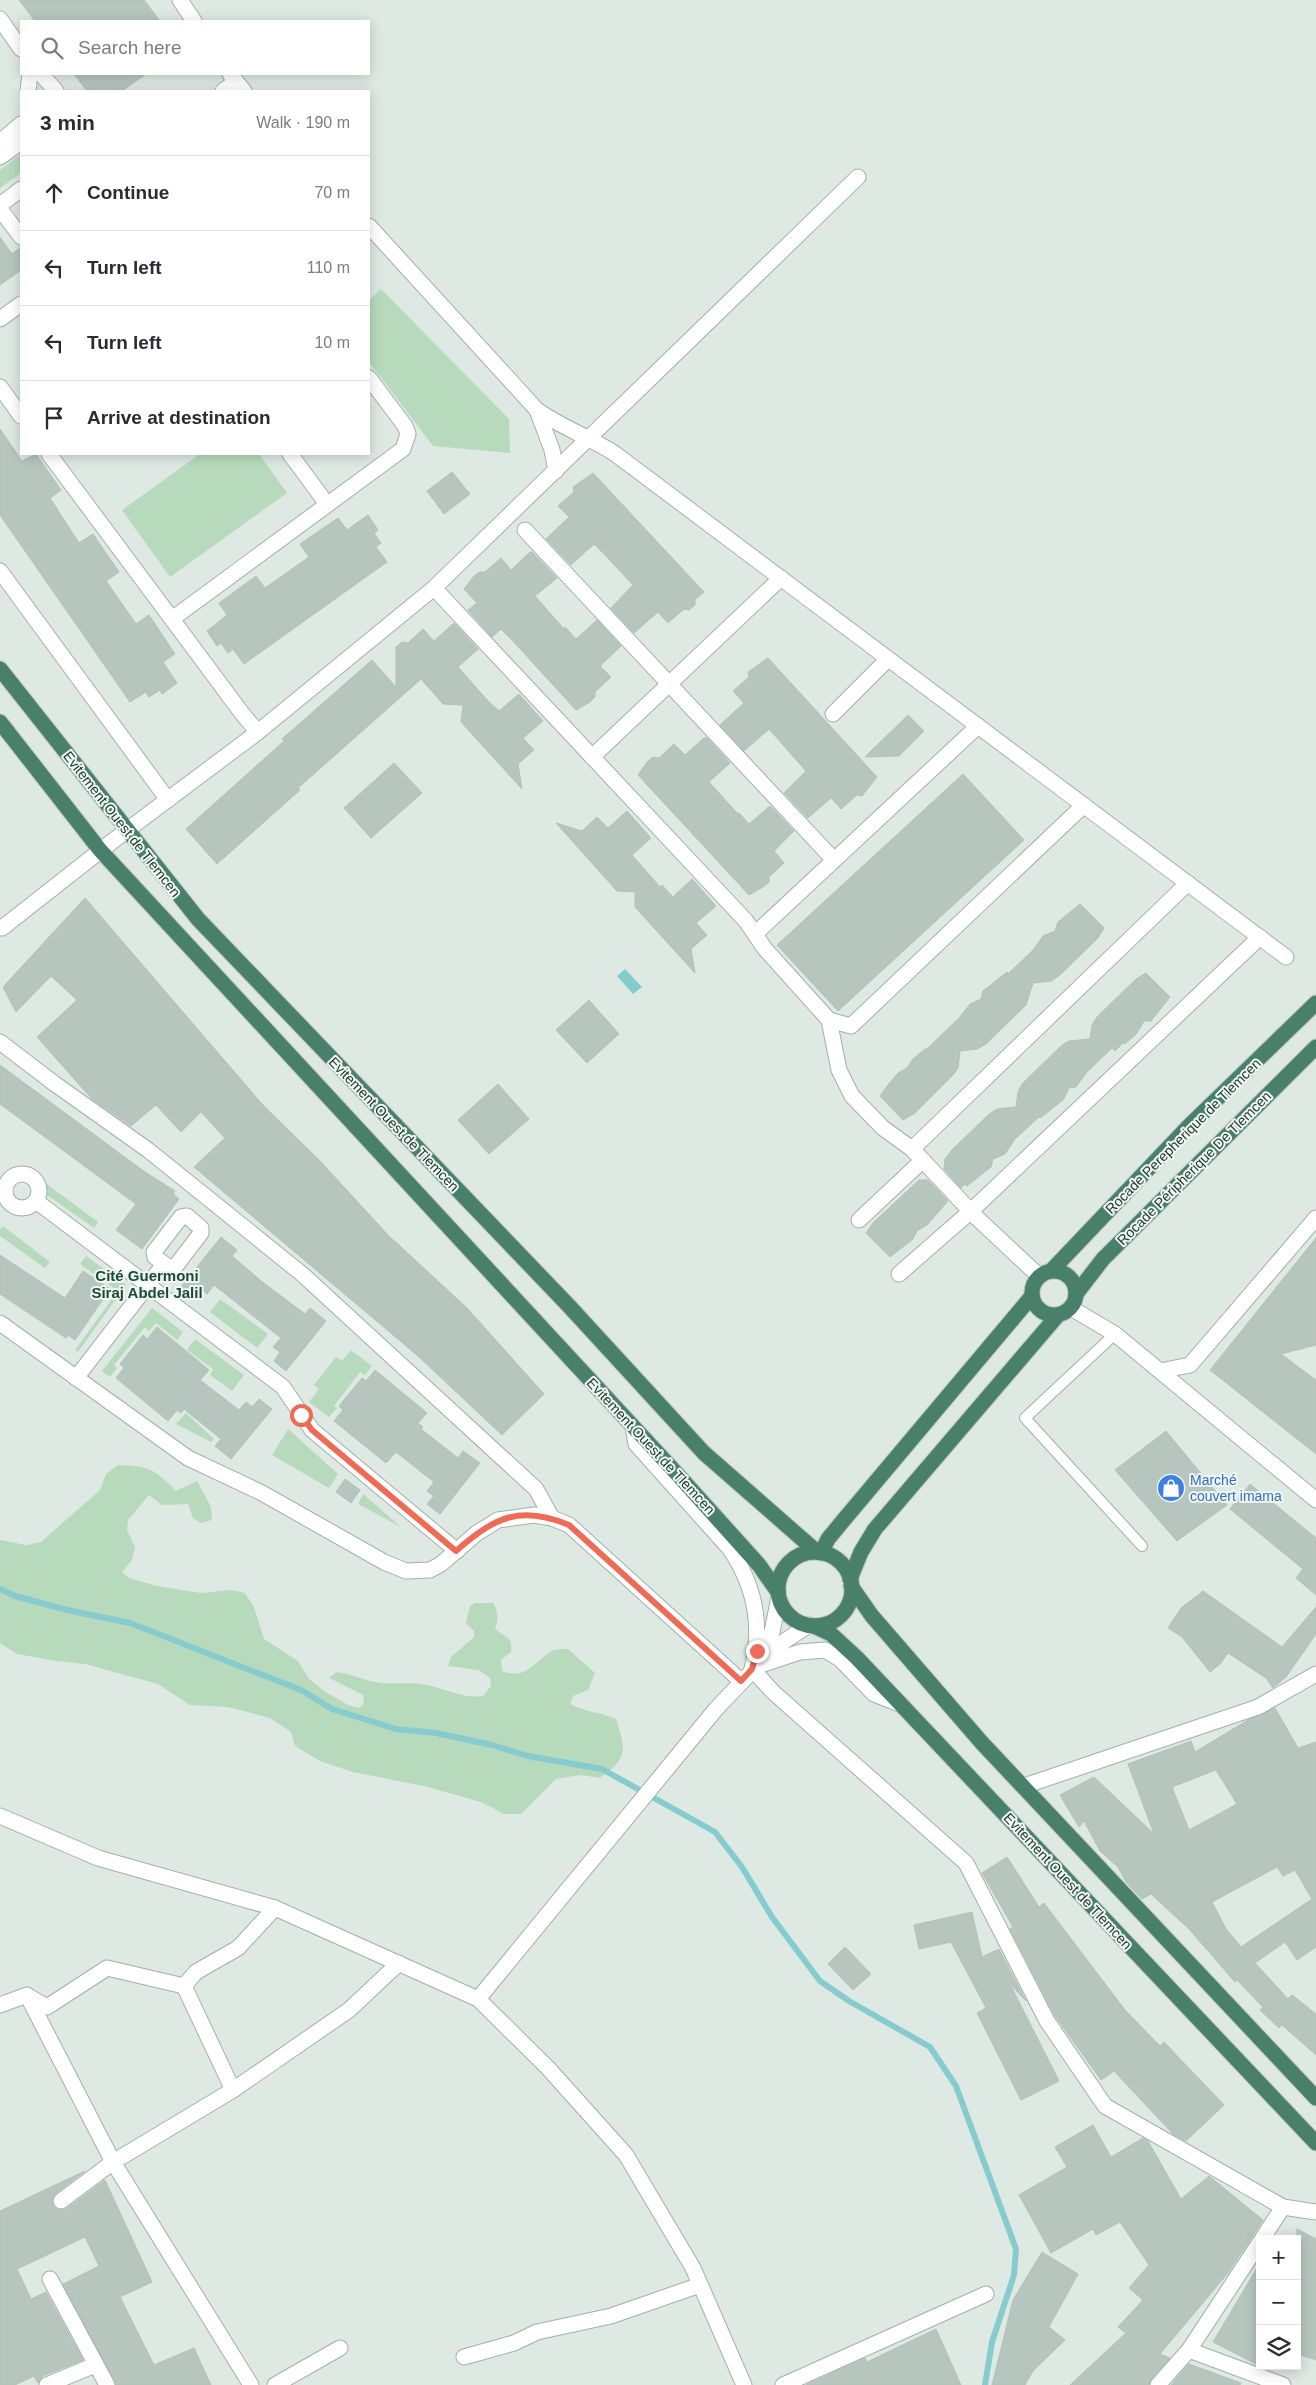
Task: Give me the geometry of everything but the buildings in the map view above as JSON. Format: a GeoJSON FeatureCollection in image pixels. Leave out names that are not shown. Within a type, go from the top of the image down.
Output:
{"type":"FeatureCollection","features":[{"type":"Feature","properties":{"kind":"highway","name":"Evitement Ouest de Tlemcen"},"geometry":{"type":"LineString","coordinates":[[0,669],[198,919],[569,1306],[704,1454],[819,1553],[834,1557],[840,1563],[851,1583],[880,1625],[982,1743],[1316,2098]]}},
{"type":"Feature","properties":{"kind":"highway","name":"Evitement Ouest de Tlemcen"},"geometry":{"type":"LineString","coordinates":[[0,722],[100,850],[749,1553],[778,1595],[789,1616],[831,1634],[848,1649],[1316,2143]]}},
{"type":"Feature","properties":{"kind":"highway","name":"Rocade Perepherique de Tlemcen"},"geometry":{"type":"LineString","coordinates":[[1046,1273],[1189,1126],[1316,1003]]}},
{"type":"Feature","properties":{"kind":"highway","name":"Rocade Péripherique De Tlemcen"},"geometry":{"type":"LineString","coordinates":[[851,1583],[861,1552],[874,1529],[1068,1306],[1103,1259],[1316,1047]]}},
{"type":"Feature","properties":{"kind":"highway"},"geometry":{"type":"LineString","coordinates":[[1046,1273],[1067,1274],[1072,1280],[1068,1306],[1044,1313],[1038,1309],[1032,1296],[1032,1289],[1046,1273]]}},
{"type":"Feature","properties":{"kind":"highway"},"geometry":{"type":"LineString","coordinates":[[778,1595],[778,1583],[786,1566],[799,1556],[819,1553],[842,1522],[1032,1296]]}},
{"type":"Feature","properties":{"kind":"highway"},"geometry":{"type":"LineString","coordinates":[[812,1625],[831,1622],[844,1611],[848,1603],[851,1583]]}},
{"type":"Feature","properties":{"kind":"street"},"geometry":{"type":"LineString","coordinates":[[180,0],[193,20]]}},
{"type":"Feature","properties":{"kind":"street"},"geometry":{"type":"LineString","coordinates":[[0,19],[20,48]]}},
{"type":"Feature","properties":{"kind":"street"},"geometry":{"type":"LineString","coordinates":[[28,90],[30,75]]}},
{"type":"Feature","properties":{"kind":"street"},"geometry":{"type":"LineString","coordinates":[[42,75],[55,90]]}},
{"type":"Feature","properties":{"kind":"street"},"geometry":{"type":"LineString","coordinates":[[225,90],[237,82]]}},
{"type":"Feature","properties":{"kind":"street"},"geometry":{"type":"LineString","coordinates":[[0,142],[20,125]]}},
{"type":"Feature","properties":{"kind":"street"},"geometry":{"type":"LineString","coordinates":[[0,157],[20,143]]}},
{"type":"Feature","properties":{"kind":"street"},"geometry":{"type":"LineString","coordinates":[[0,927],[2,928],[127,829],[258,732],[434,588],[858,177]]}},
{"type":"Feature","properties":{"kind":"street"},"geometry":{"type":"LineString","coordinates":[[0,205],[20,190]]}},
{"type":"Feature","properties":{"kind":"street"},"geometry":{"type":"LineString","coordinates":[[0,209],[20,236]]}},
{"type":"Feature","properties":{"kind":"street"},"geometry":{"type":"LineString","coordinates":[[370,227],[537,410],[560,426],[590,438],[614,453],[1286,957]]}},
{"type":"Feature","properties":{"kind":"street"},"geometry":{"type":"LineString","coordinates":[[0,319],[20,305]]}},
{"type":"Feature","properties":{"kind":"street"},"geometry":{"type":"LineString","coordinates":[[172,619],[403,449],[408,434],[405,426],[370,379]]}},
{"type":"Feature","properties":{"kind":"street"},"geometry":{"type":"LineString","coordinates":[[0,387],[20,415]]}},
{"type":"Feature","properties":{"kind":"street"},"geometry":{"type":"LineString","coordinates":[[537,410],[552,450],[556,470]]}},
{"type":"Feature","properties":{"kind":"street"},"geometry":{"type":"LineString","coordinates":[[50,455],[244,716],[258,732]]}},
{"type":"Feature","properties":{"kind":"street"},"geometry":{"type":"LineString","coordinates":[[291,455],[327,504]]}},
{"type":"Feature","properties":{"kind":"street"},"geometry":{"type":"LineString","coordinates":[[525,530],[834,860]]}},
{"type":"Feature","properties":{"kind":"street"},"geometry":{"type":"LineString","coordinates":[[0,571],[168,800]]}},
{"type":"Feature","properties":{"kind":"street"},"geometry":{"type":"LineString","coordinates":[[592,757],[780,578]]}},
{"type":"Feature","properties":{"kind":"street"},"geometry":{"type":"LineString","coordinates":[[434,588],[746,920],[765,949],[829,1020],[839,1070],[852,1096],[884,1128],[918,1155],[971,1211],[1046,1273]]}},
{"type":"Feature","properties":{"kind":"street"},"geometry":{"type":"LineString","coordinates":[[833,714],[888,659]]}},
{"type":"Feature","properties":{"kind":"street"},"geometry":{"type":"LineString","coordinates":[[755,934],[978,726]]}},
{"type":"Feature","properties":{"kind":"street"},"geometry":{"type":"LineString","coordinates":[[834,1048],[851,1026],[1084,805]]}},
{"type":"Feature","properties":{"kind":"street"},"geometry":{"type":"LineString","coordinates":[[859,1220],[918,1155],[1188,883]]}},
{"type":"Feature","properties":{"kind":"street"},"geometry":{"type":"LineString","coordinates":[[899,1274],[971,1211],[1260,937]]}},
{"type":"Feature","properties":{"kind":"street"},"geometry":{"type":"LineString","coordinates":[[829,1020],[851,1026]]}},
{"type":"Feature","properties":{"kind":"street"},"geometry":{"type":"LineString","coordinates":[[0,1042],[55,1084],[148,1150],[302,1274],[536,1489],[552,1518]]}},
{"type":"Feature","properties":{"kind":"street"},"geometry":{"type":"LineString","coordinates":[[18,1175],[30,1176],[36,1182],[39,1189],[36,1201],[23,1209],[12,1205],[6,1199],[4,1178],[18,1175]]}},
{"type":"Feature","properties":{"kind":"street"},"geometry":{"type":"LineString","coordinates":[[36,1201],[284,1387],[312,1430],[456,1551]]}},
{"type":"Feature","properties":{"kind":"street"},"geometry":{"type":"LineString","coordinates":[[1160,1371],[1190,1365],[1316,1218]]}},
{"type":"Feature","properties":{"kind":"street"},"geometry":{"type":"LineString","coordinates":[[76,1378],[164,1264]]}},
{"type":"Feature","properties":{"kind":"street"},"geometry":{"type":"LineString","coordinates":[[1068,1306],[1115,1334],[1316,1500]]}},
{"type":"Feature","properties":{"kind":"street"},"geometry":{"type":"LineString","coordinates":[[0,1323],[188,1458],[262,1493],[384,1562],[406,1571],[430,1570],[442,1564],[482,1530],[498,1520],[534,1515],[552,1518],[569,1525],[741,1681]]}},
{"type":"Feature","properties":{"kind":"street"},"geometry":{"type":"LineString","coordinates":[[633,1427],[636,1444],[730,1550],[742,1567],[752,1591],[757,1614],[757,1651],[752,1669]]}},
{"type":"Feature","properties":{"kind":"street"},"geometry":{"type":"LineString","coordinates":[[752,1669],[772,1632],[778,1595]]}},
{"type":"Feature","properties":{"kind":"street"},"geometry":{"type":"LineString","coordinates":[[478,1999],[741,1681],[774,1648],[812,1625]]}},
{"type":"Feature","properties":{"kind":"street"},"geometry":{"type":"LineString","coordinates":[[752,1669],[800,1652],[825,1650],[840,1659],[874,1694],[886,1701],[902,1705]]}},
{"type":"Feature","properties":{"kind":"street"},"geometry":{"type":"LineString","coordinates":[[752,1669],[773,1692],[966,1863],[1047,2021],[1104,2106],[1283,2207],[1316,2212]]}},
{"type":"Feature","properties":{"kind":"street"},"geometry":{"type":"LineString","coordinates":[[1024,1786],[1258,1707],[1316,1674]]}},
{"type":"Feature","properties":{"kind":"street"},"geometry":{"type":"LineString","coordinates":[[0,1816],[98,1858],[275,1908],[478,1999],[548,2068],[626,2154],[693,2268],[744,2385]]}},
{"type":"Feature","properties":{"kind":"street"},"geometry":{"type":"LineString","coordinates":[[184,1986],[196,1972],[238,1948],[275,1908]]}},
{"type":"Feature","properties":{"kind":"street"},"geometry":{"type":"LineString","coordinates":[[60,2201],[113,2162],[233,2090],[349,2010],[399,1963]]}},
{"type":"Feature","properties":{"kind":"street"},"geometry":{"type":"LineString","coordinates":[[0,2005],[27,1996],[47,2007],[107,1968],[184,1986]]}},
{"type":"Feature","properties":{"kind":"street"},"geometry":{"type":"LineString","coordinates":[[184,1986],[233,2090]]}},
{"type":"Feature","properties":{"kind":"street"},"geometry":{"type":"LineString","coordinates":[[27,1996],[113,2162],[251,2385]]}},
{"type":"Feature","properties":{"kind":"street"},"geometry":{"type":"LineString","coordinates":[[1265,2235],[1283,2207]]}},
{"type":"Feature","properties":{"kind":"street"},"geometry":{"type":"LineString","coordinates":[[1158,2385],[1189,2350],[1256,2248]]}},
{"type":"Feature","properties":{"kind":"street"},"geometry":{"type":"LineString","coordinates":[[50,2279],[107,2385]]}},
{"type":"Feature","properties":{"kind":"street"},"geometry":{"type":"LineString","coordinates":[[464,2357],[514,2343],[537,2332],[611,2316],[700,2285]]}},
{"type":"Feature","properties":{"kind":"street"},"geometry":{"type":"LineString","coordinates":[[783,2385],[986,2294]]}},
{"type":"Feature","properties":{"kind":"street"},"geometry":{"type":"LineString","coordinates":[[275,2385],[340,2348]]}},
{"type":"Feature","properties":{"kind":"street"},"geometry":{"type":"LineString","coordinates":[[1189,2350],[1283,2385]]}},
{"type":"Feature","properties":{"kind":"street"},"geometry":{"type":"LineString","coordinates":[[48,2385],[95,2365]]}},
{"type":"Feature","properties":{"kind":"lane"},"geometry":{"type":"LineString","coordinates":[[1115,1334],[1025,1418],[1142,1546]]}},
{"type":"Feature","properties":{"kind":"green space"},"geometry":{"type":"Polygon","coordinates":[[[20,155],[20,174],[0,188],[0,170],[20,155]]]}},
{"type":"Feature","properties":{"kind":"green space"},"geometry":{"type":"Polygon","coordinates":[[[381,289],[509,419],[510,453],[433,446],[370,363],[370,299],[381,289]]]}},
{"type":"Feature","properties":{"kind":"green space"},"geometry":{"type":"Polygon","coordinates":[[[199,455],[260,455],[287,493],[170,577],[122,510],[199,455]]]}},
{"type":"Feature","properties":{"kind":"green space"},"geometry":{"type":"Polygon","coordinates":[[[47,1184],[98,1222],[94,1228],[47,1195],[47,1184]]]}},
{"type":"Feature","properties":{"kind":"green space"},"geometry":{"type":"Polygon","coordinates":[[[3,1226],[50,1262],[45,1268],[0,1236],[0,1229],[3,1226]]]}},
{"type":"Feature","properties":{"kind":"green space"},"geometry":{"type":"Polygon","coordinates":[[[86,1256],[126,1285],[78,1352],[75,1350],[118,1291],[80,1264],[86,1256]]]}},
{"type":"Feature","properties":{"kind":"green space"},"geometry":{"type":"Polygon","coordinates":[[[220,1299],[268,1334],[257,1348],[210,1312],[220,1299]]]}},
{"type":"Feature","properties":{"kind":"green space"},"geometry":{"type":"Polygon","coordinates":[[[152,1308],[183,1332],[177,1340],[156,1323],[149,1331],[145,1327],[114,1365],[117,1368],[110,1377],[102,1371],[152,1308]]]}},
{"type":"Feature","properties":{"kind":"green space"},"geometry":{"type":"Polygon","coordinates":[[[195,1339],[244,1375],[232,1391],[210,1375],[213,1369],[187,1350],[195,1339]]]}},
{"type":"Feature","properties":{"kind":"green space"},"geometry":{"type":"Polygon","coordinates":[[[351,1350],[372,1366],[365,1375],[360,1372],[334,1406],[337,1408],[329,1417],[309,1402],[319,1389],[314,1385],[336,1357],[342,1361],[351,1350]]]}},
{"type":"Feature","properties":{"kind":"green space"},"geometry":{"type":"Polygon","coordinates":[[[186,1413],[214,1439],[211,1442],[176,1424],[186,1413]]]}},
{"type":"Feature","properties":{"kind":"green space"},"geometry":{"type":"Polygon","coordinates":[[[288,1429],[338,1474],[329,1488],[272,1455],[288,1429]]]}},
{"type":"Feature","properties":{"kind":"green space"},"geometry":{"type":"Polygon","coordinates":[[[118,1465],[137,1466],[151,1470],[176,1491],[197,1481],[211,1507],[212,1520],[201,1523],[193,1518],[188,1504],[162,1505],[149,1495],[128,1520],[127,1530],[135,1547],[132,1560],[122,1572],[129,1578],[157,1586],[201,1593],[231,1590],[245,1593],[254,1607],[264,1639],[298,1661],[309,1679],[324,1691],[348,1705],[359,1708],[364,1703],[363,1695],[329,1678],[336,1672],[381,1683],[421,1684],[462,1695],[483,1696],[491,1686],[490,1678],[479,1670],[448,1666],[451,1657],[474,1637],[474,1631],[466,1623],[470,1606],[475,1603],[493,1603],[497,1615],[495,1628],[508,1638],[511,1643],[511,1652],[501,1660],[502,1671],[511,1673],[524,1672],[552,1651],[568,1649],[595,1673],[588,1690],[573,1696],[570,1704],[616,1719],[623,1746],[620,1759],[616,1765],[600,1778],[580,1775],[556,1779],[521,1814],[504,1814],[481,1802],[424,1786],[353,1772],[320,1761],[295,1746],[291,1732],[270,1718],[228,1707],[190,1705],[158,1684],[85,1664],[17,1654],[0,1643],[0,1540],[26,1545],[41,1542],[100,1490],[106,1474],[118,1465]]]}},
{"type":"Feature","properties":{"kind":"green space"},"geometry":{"type":"Polygon","coordinates":[[[363,1494],[401,1527],[358,1504],[363,1494]]]}},
{"type":"Feature","properties":{"kind":"water"},"geometry":{"type":"Polygon","coordinates":[[[625,969],[642,987],[633,994],[617,976],[625,969]]]}},
{"type":"Feature","properties":{"kind":"waterway"},"geometry":{"type":"LineString","coordinates":[[0,1589],[15,1596],[67,1610],[130,1623],[301,1690],[332,1709],[396,1729],[436,1733],[492,1745],[528,1756],[602,1769],[715,1832],[742,1867],[772,1917],[820,1981],[849,2001],[930,2047],[956,2086],[1016,2249],[1014,2275],[992,2342],[985,2385]]}},
{"type":"Feature","properties":{"kind":"place","name":"Marché couvert imama"},"geometry":{"type":"Point","coordinates":[1171,1488]}},
{"type":"Feature","properties":{"kind":"district","name":"Cité Guermoni Siraj Abdel Jalil"},"geometry":{"type":"Point","coordinates":[147,1284]}},
{"type":"Feature","properties":{"kind":"route"},"geometry":{"type":"LineString","coordinates":[[301,1415],[312,1430],[456,1551],[487,1526],[498,1520],[534,1515],[552,1518],[569,1525],[741,1681],[752,1669],[757,1651]]}}]}
